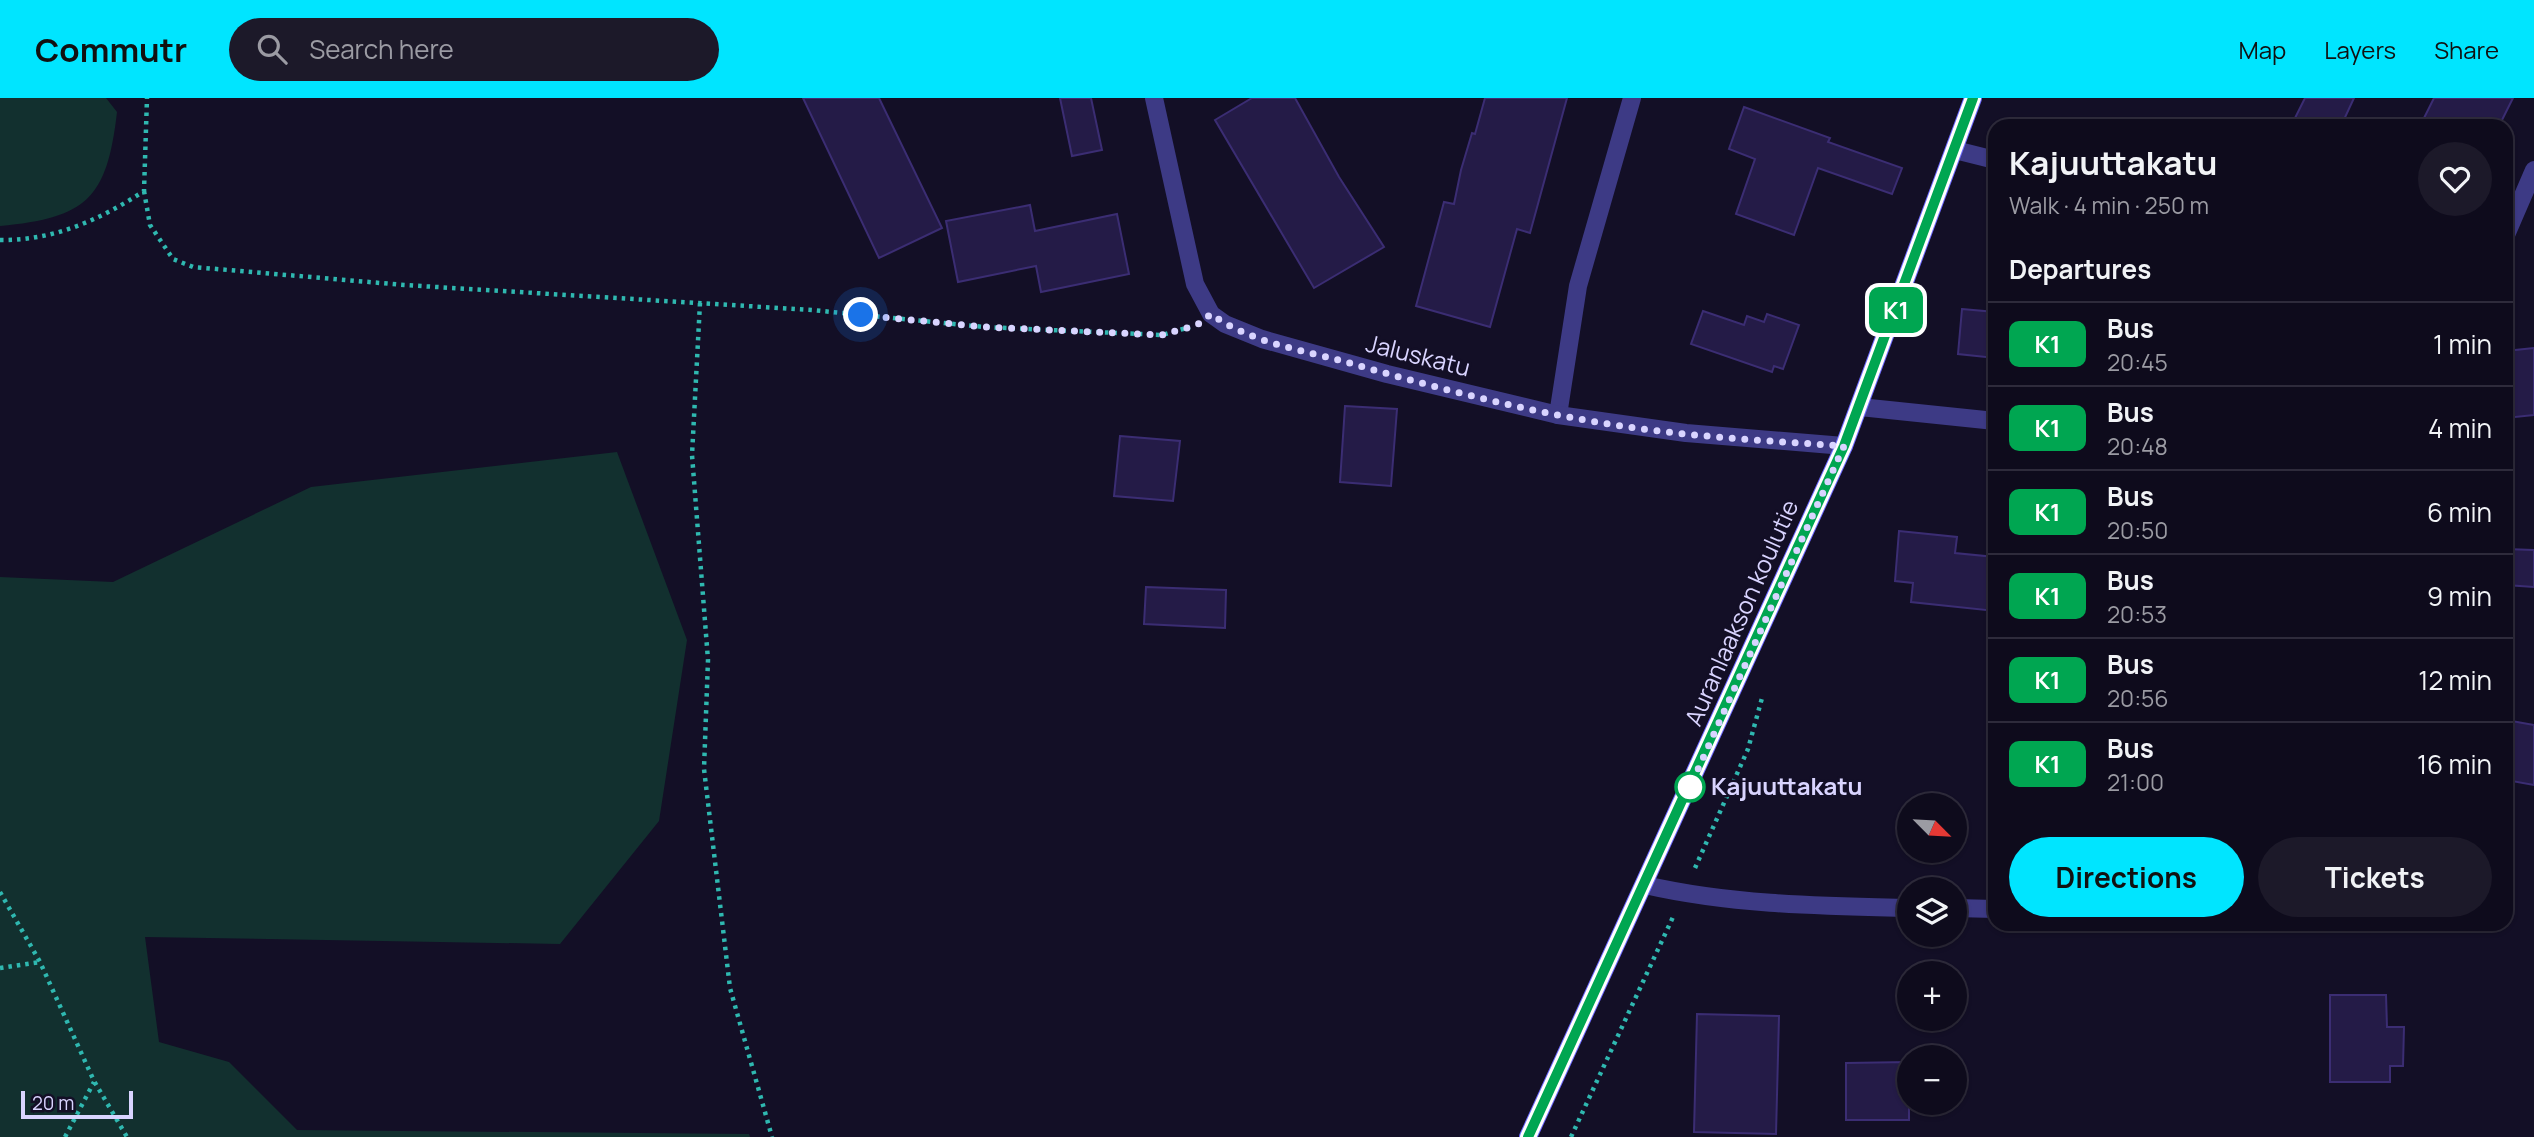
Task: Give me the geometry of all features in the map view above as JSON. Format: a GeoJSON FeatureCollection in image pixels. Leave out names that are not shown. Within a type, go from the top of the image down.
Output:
{"type":"FeatureCollection","features":[{"type":"Feature","properties":{"kind":"street"},"geometry":{"type":"LineString","coordinates":[[1154,98],[1189,265],[1201,300],[1211,314]]}},
{"type":"Feature","properties":{"kind":"street"},"geometry":{"type":"LineString","coordinates":[[1558,415],[1578,286],[1632,98]]}},
{"type":"Feature","properties":{"kind":"street","name":"Auranlaakson koulutie"},"geometry":{"type":"LineString","coordinates":[[1528,1137],[1844,446],[1973,98]]}},
{"type":"Feature","properties":{"kind":"street"},"geometry":{"type":"LineString","coordinates":[[1955,150],[1988,158]]}},
{"type":"Feature","properties":{"kind":"street"},"geometry":{"type":"LineString","coordinates":[[2513,219],[2534,170]]}},
{"type":"Feature","properties":{"kind":"street","name":"Jaluskatu"},"geometry":{"type":"LineString","coordinates":[[1211,314],[1225,324],[1262,339],[1399,377],[1558,415],[1686,433],[1844,446]]}},
{"type":"Feature","properties":{"kind":"street"},"geometry":{"type":"LineString","coordinates":[[1860,407],[1988,420]]}},
{"type":"Feature","properties":{"kind":"street"},"geometry":{"type":"LineString","coordinates":[[1645,885],[1684,894],[1766,904],[1897,908]]}},
{"type":"Feature","properties":{"kind":"street"},"geometry":{"type":"LineString","coordinates":[[1967,908],[1988,909]]}},
{"type":"Feature","properties":{"kind":"path"},"geometry":{"type":"LineString","coordinates":[[147,98],[144,191],[150,225],[173,258],[193,267],[404,285],[812,310],[984,327],[1162,335],[1197,325],[1211,314]]}},
{"type":"Feature","properties":{"kind":"path"},"geometry":{"type":"LineString","coordinates":[[0,240],[24,240],[64,231],[103,215],[144,191]]}},
{"type":"Feature","properties":{"kind":"path"},"geometry":{"type":"LineString","coordinates":[[700,303],[692,455],[708,660],[704,769],[730,988],[772,1137]]}},
{"type":"Feature","properties":{"kind":"path"},"geometry":{"type":"LineString","coordinates":[[0,892],[40,962],[94,1081],[127,1137]]}},
{"type":"Feature","properties":{"kind":"path"},"geometry":{"type":"LineString","coordinates":[[0,968],[40,962]]}},
{"type":"Feature","properties":{"kind":"path"},"geometry":{"type":"LineString","coordinates":[[65,1137],[94,1081]]}},
{"type":"Feature","properties":{"kind":"green space"},"geometry":{"type":"Polygon","coordinates":[[[0,98],[106,98],[117,112],[113,142],[107,165],[87,199],[53,217],[0,226],[0,98]]]}},
{"type":"Feature","properties":{"kind":"green space"},"geometry":{"type":"Polygon","coordinates":[[[617,452],[687,640],[659,821],[560,944],[145,937],[159,1042],[229,1062],[297,1130],[749,1134],[750,1137],[0,1137],[0,577],[113,582],[311,487],[617,452]]]}},
{"type":"Feature","properties":{"kind":"building"},"geometry":{"type":"Polygon","coordinates":[[[803,98],[879,98],[942,228],[879,258],[803,98]]]}},
{"type":"Feature","properties":{"kind":"building"},"geometry":{"type":"Polygon","coordinates":[[[1060,98],[1091,98],[1102,150],[1072,156],[1060,98]]]}},
{"type":"Feature","properties":{"kind":"building"},"geometry":{"type":"Polygon","coordinates":[[[1252,98],[1295,98],[1339,177],[1384,247],[1314,288],[1215,120],[1252,98]]]}},
{"type":"Feature","properties":{"kind":"building"},"geometry":{"type":"Polygon","coordinates":[[[1485,98],[1567,98],[1530,233],[1517,229],[1490,327],[1416,306],[1444,202],[1454,204],[1461,170],[1485,98]]]}},
{"type":"Feature","properties":{"kind":"building"},"geometry":{"type":"Polygon","coordinates":[[[2305,98],[2354,98],[2344,119],[2294,119],[2305,98]]]}},
{"type":"Feature","properties":{"kind":"building"},"geometry":{"type":"Polygon","coordinates":[[[2434,98],[2513,98],[2502,119],[2424,119],[2434,98]]]}},
{"type":"Feature","properties":{"kind":"building"},"geometry":{"type":"Polygon","coordinates":[[[1744,107],[1830,138],[1828,142],[1902,168],[1892,194],[1818,168],[1794,235],[1736,214],[1755,159],[1729,149],[1744,107]]]}},
{"type":"Feature","properties":{"kind":"building"},"geometry":{"type":"Polygon","coordinates":[[[1030,205],[1035,231],[1117,214],[1129,274],[1041,292],[1036,266],[958,282],[946,221],[1030,205]]]}},
{"type":"Feature","properties":{"kind":"building"},"geometry":{"type":"Polygon","coordinates":[[[1962,309],[1988,311],[1988,357],[1958,354],[1962,309]]]}},
{"type":"Feature","properties":{"kind":"building"},"geometry":{"type":"Polygon","coordinates":[[[1703,311],[1744,325],[1747,316],[1764,322],[1767,314],[1799,325],[1783,369],[1774,366],[1772,372],[1691,344],[1703,311]]]}},
{"type":"Feature","properties":{"kind":"building"},"geometry":{"type":"Polygon","coordinates":[[[2534,348],[2534,415],[2513,417],[2513,350],[2534,348]]]}},
{"type":"Feature","properties":{"kind":"building"},"geometry":{"type":"Polygon","coordinates":[[[1345,406],[1397,409],[1391,486],[1340,482],[1345,406]]]}},
{"type":"Feature","properties":{"kind":"building"},"geometry":{"type":"Polygon","coordinates":[[[1120,436],[1180,441],[1173,501],[1114,496],[1120,436]]]}},
{"type":"Feature","properties":{"kind":"building"},"geometry":{"type":"Polygon","coordinates":[[[1899,531],[1957,537],[1955,553],[1988,556],[1988,610],[1911,602],[1913,583],[1895,581],[1899,531]]]}},
{"type":"Feature","properties":{"kind":"building"},"geometry":{"type":"Polygon","coordinates":[[[2513,549],[2534,550],[2534,587],[2513,586],[2513,549]]]}},
{"type":"Feature","properties":{"kind":"building"},"geometry":{"type":"Polygon","coordinates":[[[1146,587],[1226,590],[1225,628],[1144,624],[1146,587]]]}},
{"type":"Feature","properties":{"kind":"building"},"geometry":{"type":"Polygon","coordinates":[[[2513,721],[2534,725],[2534,785],[2513,781],[2513,721]]]}},
{"type":"Feature","properties":{"kind":"building"},"geometry":{"type":"Polygon","coordinates":[[[2330,995],[2386,995],[2387,1027],[2404,1027],[2403,1066],[2390,1066],[2390,1082],[2330,1082],[2330,995]]]}},
{"type":"Feature","properties":{"kind":"building"},"geometry":{"type":"Polygon","coordinates":[[[1697,1014],[1779,1016],[1776,1134],[1694,1132],[1697,1014]]]}},
{"type":"Feature","properties":{"kind":"building"},"geometry":{"type":"Polygon","coordinates":[[[1897,1062],[1897,1115],[1909,1115],[1909,1120],[1846,1120],[1846,1063],[1897,1062]]]}},
{"type":"Feature","properties":{"kind":"bus line","name":"K1"},"geometry":{"type":"LineString","coordinates":[[1528,1137],[1825,491],[1860,407],[1973,98]]}},
{"type":"Feature","properties":{"kind":"place","name":"Kajuuttakatu"},"geometry":{"type":"Point","coordinates":[1690,787]}},
{"type":"Feature","properties":{"kind":"route"},"geometry":{"type":"LineString","coordinates":[[861,315],[984,327],[1162,335],[1197,325],[1211,314],[1225,324],[1262,339],[1387,374],[1558,415],[1621,426],[1844,446],[1690,787]]}}]}
